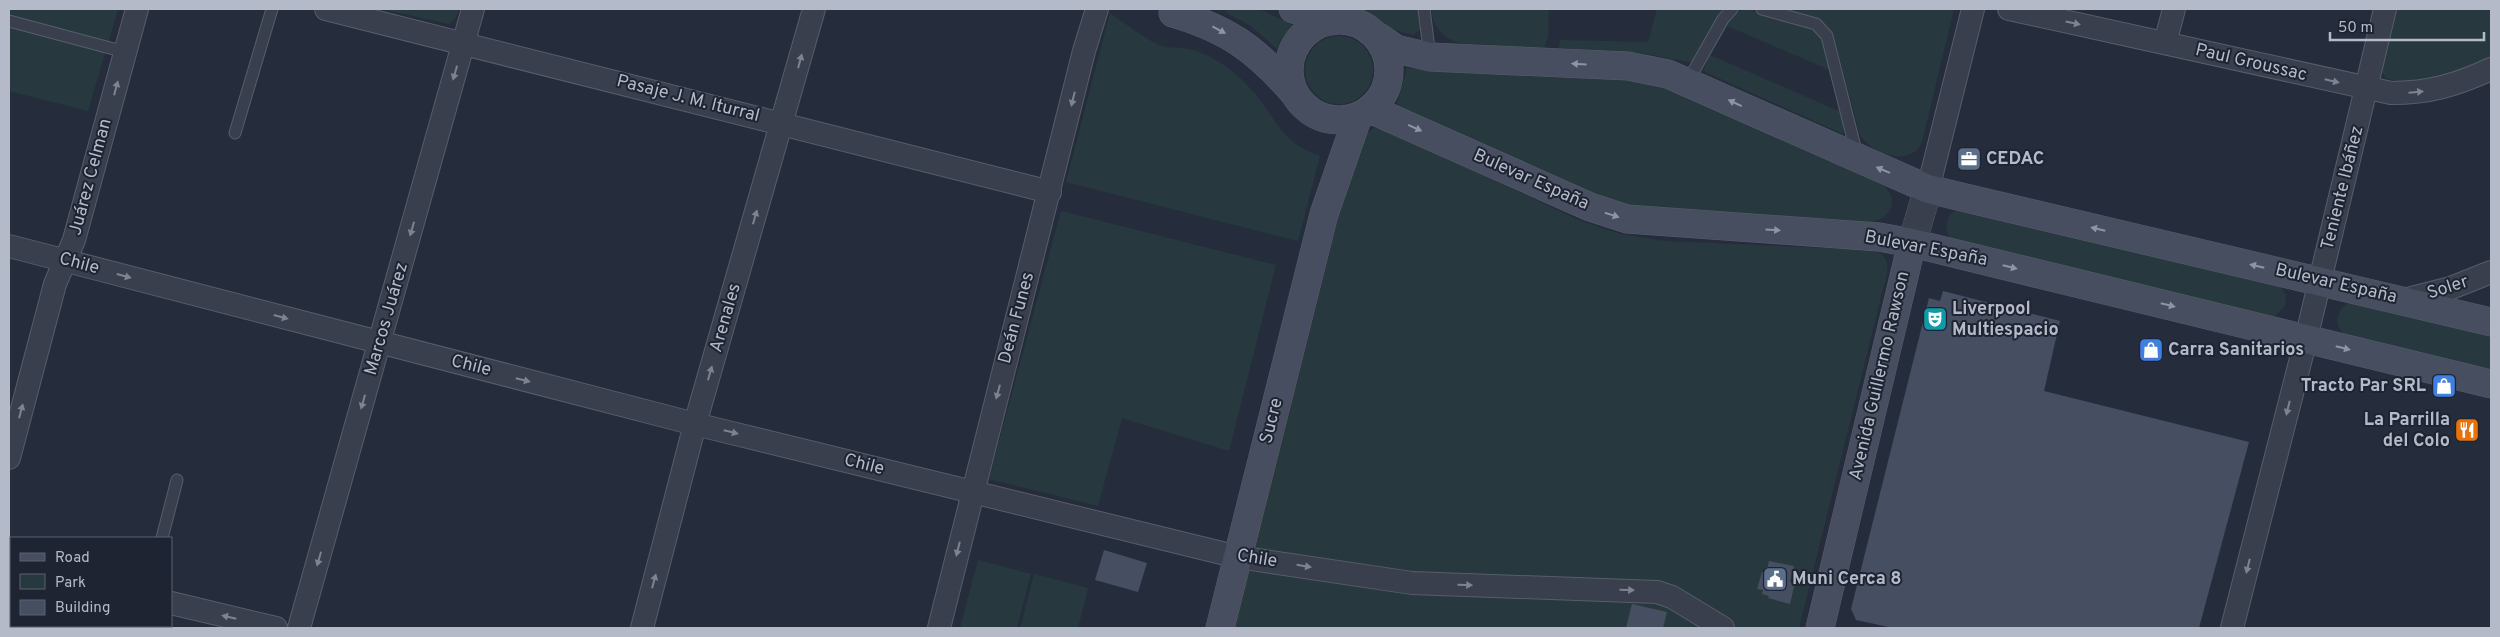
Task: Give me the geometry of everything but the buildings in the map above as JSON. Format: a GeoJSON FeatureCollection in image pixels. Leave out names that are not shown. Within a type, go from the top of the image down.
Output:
{"type":"FeatureCollection","features":[{"type":"Feature","properties":{"kind":"main road"},"geometry":{"type":"LineString","coordinates":[[1176,10],[1235,39],[1274,69],[1304,106],[1317,115],[1337,120],[1364,113],[1386,87],[1389,74],[1388,60],[1384,47],[1376,36],[1364,26],[1332,20],[1293,9]]}},
{"type":"Feature","properties":{"kind":"main road"},"geometry":{"type":"LineString","coordinates":[[1294,93],[1289,77],[1290,62],[1295,47],[1304,34],[1317,25],[1332,20]]}},
{"type":"Feature","properties":{"kind":"main road","name":"Bulevar España"},"geometry":{"type":"LineString","coordinates":[[1376,36],[1396,49],[1430,57],[1628,66],[1668,74],[1688,81],[1928,189],[2320,280],[2491,322]]}},
{"type":"Feature","properties":{"kind":"main road","name":"Bulevar España"},"geometry":{"type":"LineString","coordinates":[[1364,113],[1590,207],[1627,220],[1879,237],[1912,243],[2491,384]]}},
{"type":"Feature","properties":{"kind":"main road","name":"Sucre"},"geometry":{"type":"LineString","coordinates":[[1220,628],[1324,214],[1364,113]]}},
{"type":"Feature","properties":{"kind":"main road","name":"Sucre"},"geometry":{"type":"LineString","coordinates":[[1317,115],[1327,131],[1330,147],[1324,214]]}},
{"type":"Feature","properties":{"kind":"main road","name":"Avenida Guillermo Rawson"},"geometry":{"type":"LineString","coordinates":[[1820,628],[1912,243]]}},
{"type":"Feature","properties":{"kind":"street","name":"Juárez Celman"},"geometry":{"type":"LineString","coordinates":[[9,458],[55,284],[74,240],[137,9]]}},
{"type":"Feature","properties":{"kind":"street","name":"Pasaje J. M. Iturral"},"geometry":{"type":"LineString","coordinates":[[326,9],[464,42],[1050,192]]}},
{"type":"Feature","properties":{"kind":"street","name":"Marcos Juárez"},"geometry":{"type":"LineString","coordinates":[[299,628],[473,9]]}},
{"type":"Feature","properties":{"kind":"street","name":"Arenales"},"geometry":{"type":"LineString","coordinates":[[642,628],[696,424],[814,9]]}},
{"type":"Feature","properties":{"kind":"street","name":"Deán Funes"},"geometry":{"type":"LineString","coordinates":[[939,628],[1084,51],[1097,9]]}},
{"type":"Feature","properties":{"kind":"street","name":"Avenida Guillermo Rawson"},"geometry":{"type":"LineString","coordinates":[[1912,243],[1928,189],[1973,9]]}},
{"type":"Feature","properties":{"kind":"street","name":"Paul Groussac"},"geometry":{"type":"LineString","coordinates":[[2009,9],[2391,93],[2436,90],[2461,83],[2491,69]]}},
{"type":"Feature","properties":{"kind":"street"},"geometry":{"type":"LineString","coordinates":[[2165,43],[2174,9]]}},
{"type":"Feature","properties":{"kind":"street","name":"Teniente Ibáñez"},"geometry":{"type":"LineString","coordinates":[[2232,628],[2306,339],[2386,9]]}},
{"type":"Feature","properties":{"kind":"street","name":"Chile"},"geometry":{"type":"LineString","coordinates":[[9,246],[696,424],[1238,557],[1412,583],[1657,592],[1672,597],[1723,628]]}},
{"type":"Feature","properties":{"kind":"street","name":"Soler"},"geometry":{"type":"LineString","coordinates":[[2404,300],[2451,288],[2491,272]]}},
{"type":"Feature","properties":{"kind":"street"},"geometry":{"type":"LineString","coordinates":[[172,603],[276,628]]}},
{"type":"Feature","properties":{"kind":"lane"},"geometry":{"type":"LineString","coordinates":[[235,134],[272,9]]}},
{"type":"Feature","properties":{"kind":"lane"},"geometry":{"type":"LineString","coordinates":[[1424,9],[1430,57]]}},
{"type":"Feature","properties":{"kind":"lane"},"geometry":{"type":"LineString","coordinates":[[1688,81],[1723,19],[1732,9]]}},
{"type":"Feature","properties":{"kind":"lane"},"geometry":{"type":"LineString","coordinates":[[1762,9],[1816,24],[1827,36],[1858,159]]}},
{"type":"Feature","properties":{"kind":"lane"},"geometry":{"type":"LineString","coordinates":[[9,21],[125,52]]}},
{"type":"Feature","properties":{"kind":"lane"},"geometry":{"type":"LineString","coordinates":[[162,537],[177,480]]}},
{"type":"Feature","properties":{"kind":"green space"},"geometry":{"type":"Polygon","coordinates":[[[9,9],[118,9],[88,111],[9,91],[9,9]]]}},
{"type":"Feature","properties":{"kind":"green space"},"geometry":{"type":"Polygon","coordinates":[[[381,9],[459,9],[455,19],[449,24],[381,9]]]}},
{"type":"Feature","properties":{"kind":"green space"},"geometry":{"type":"Polygon","coordinates":[[[1229,9],[1259,9],[1292,25],[1280,41],[1277,49],[1251,26],[1225,12],[1229,9]]]}},
{"type":"Feature","properties":{"kind":"green space"},"geometry":{"type":"Polygon","coordinates":[[[1356,9],[1418,9],[1420,30],[1413,35],[1387,28],[1356,9]]]}},
{"type":"Feature","properties":{"kind":"green space"},"geometry":{"type":"Polygon","coordinates":[[[1431,9],[1549,9],[1548,37],[1544,48],[1459,43],[1439,31],[1431,9]]]}},
{"type":"Feature","properties":{"kind":"green space"},"geometry":{"type":"Polygon","coordinates":[[[1657,9],[1727,9],[1694,61],[1690,62],[1635,52],[1559,48],[1560,40],[1648,42],[1657,9]]]}},
{"type":"Feature","properties":{"kind":"green space"},"geometry":{"type":"Polygon","coordinates":[[[1747,9],[1814,29],[1823,39],[1832,71],[1725,25],[1734,12],[1747,9]]]}},
{"type":"Feature","properties":{"kind":"green space"},"geometry":{"type":"Polygon","coordinates":[[[1782,9],[1954,9],[1922,142],[1917,150],[1909,155],[1890,155],[1880,152],[1864,140],[1859,132],[1833,33],[1823,22],[1817,19],[1782,9]]]}},
{"type":"Feature","properties":{"kind":"green space"},"geometry":{"type":"Polygon","coordinates":[[[2395,9],[2491,9],[2491,57],[2453,73],[2426,80],[2412,82],[2386,78],[2382,72],[2395,9]]]}},
{"type":"Feature","properties":{"kind":"green space"},"geometry":{"type":"Polygon","coordinates":[[[1110,13],[1159,45],[1197,51],[1221,63],[1241,79],[1256,95],[1285,134],[1305,150],[1320,156],[1298,241],[1066,182],[1110,13]]]}},
{"type":"Feature","properties":{"kind":"green space"},"geometry":{"type":"Polygon","coordinates":[[[1339,36],[1352,39],[1363,46],[1370,57],[1373,70],[1370,83],[1363,94],[1352,101],[1339,104],[1326,101],[1315,94],[1308,83],[1305,70],[1308,57],[1315,46],[1326,39],[1339,36]]]}},
{"type":"Feature","properties":{"kind":"green space"},"geometry":{"type":"Polygon","coordinates":[[[1710,55],[1841,112],[1844,128],[1843,134],[1703,71],[1710,55]]]}},
{"type":"Feature","properties":{"kind":"green space"},"geometry":{"type":"Polygon","coordinates":[[[1407,68],[1616,77],[1677,89],[1883,185],[1889,191],[1892,204],[1890,210],[1881,219],[1866,223],[1644,209],[1610,201],[1397,105],[1407,68]]]}},
{"type":"Feature","properties":{"kind":"green space"},"geometry":{"type":"Polygon","coordinates":[[[1374,128],[1383,128],[1581,221],[1621,234],[1665,241],[1873,250],[1885,258],[1887,276],[1799,628],[1738,628],[1674,591],[1655,598],[1711,628],[1233,628],[1333,219],[1365,135],[1374,128]]]}},
{"type":"Feature","properties":{"kind":"green space"},"geometry":{"type":"Polygon","coordinates":[[[1957,209],[2279,285],[2286,295],[2285,306],[2275,316],[2270,318],[1954,241],[1948,233],[1946,224],[1950,216],[1957,209]]]}},
{"type":"Feature","properties":{"kind":"green space"},"geometry":{"type":"Polygon","coordinates":[[[1061,211],[1276,265],[1229,451],[1122,418],[1098,506],[989,479],[1061,211]]]}},
{"type":"Feature","properties":{"kind":"green space"},"geometry":{"type":"Polygon","coordinates":[[[2351,302],[2491,335],[2491,372],[2345,335],[2339,326],[2338,317],[2342,308],[2351,302]]]}},
{"type":"Feature","properties":{"kind":"green space"},"geometry":{"type":"Polygon","coordinates":[[[978,560],[1031,574],[1017,628],[960,628],[978,560]]]}},
{"type":"Feature","properties":{"kind":"green space"},"geometry":{"type":"Polygon","coordinates":[[[1034,574],[1088,588],[1078,628],[1020,628],[1034,574]]]}},
{"type":"Feature","properties":{"kind":"place","name":"CEDAC"},"geometry":{"type":"Point","coordinates":[1969,159]}},
{"type":"Feature","properties":{"kind":"place","name":"Liverpool Multiespacio"},"geometry":{"type":"Point","coordinates":[1935,319]}},
{"type":"Feature","properties":{"kind":"place","name":"Carra Sanitarios"},"geometry":{"type":"Point","coordinates":[2151,350]}},
{"type":"Feature","properties":{"kind":"place","name":"Tracto Par SRL"},"geometry":{"type":"Point","coordinates":[2444,386]}},
{"type":"Feature","properties":{"kind":"place","name":"La Parrilla del Colo"},"geometry":{"type":"Point","coordinates":[2467,430]}},
{"type":"Feature","properties":{"kind":"place","name":"Muni Cerca 8"},"geometry":{"type":"Point","coordinates":[1775,579]}}]}
